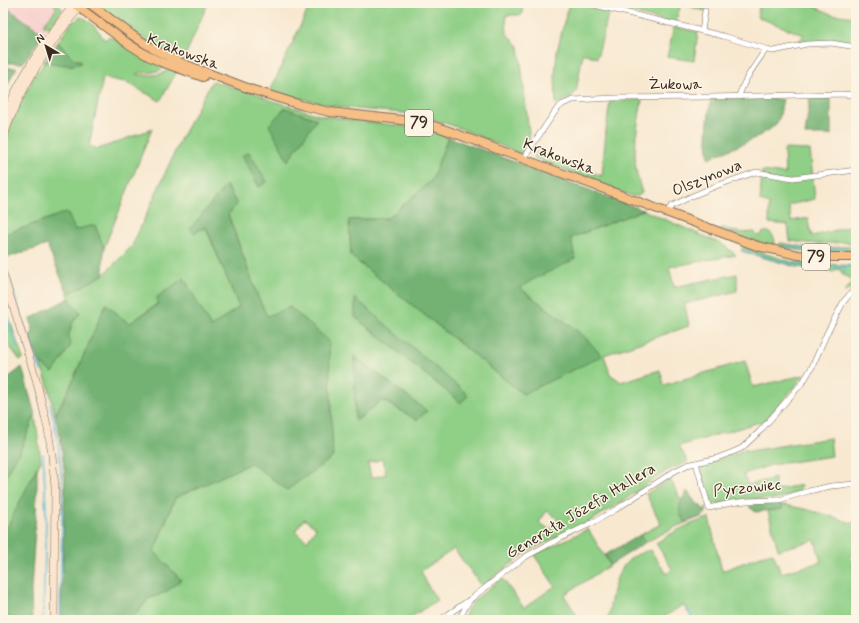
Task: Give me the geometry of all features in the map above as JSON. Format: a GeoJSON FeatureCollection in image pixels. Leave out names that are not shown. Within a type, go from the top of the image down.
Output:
{"type":"FeatureCollection","features":[{"type":"Feature","properties":{"kind":"main road","name":"Krakowska"},"geometry":{"type":"LineString","coordinates":[[88,3],[155,50],[184,64],[250,89],[304,106],[330,112],[410,121],[434,126],[757,246],[798,256],[856,257]]}},
{"type":"Feature","properties":{"kind":"main road","name":"Krakowska"},"geometry":{"type":"LineString","coordinates":[[75,4],[130,45],[153,59],[218,82],[250,89]]}},
{"type":"Feature","properties":{"kind":"main road"},"geometry":{"type":"LineString","coordinates":[[3,123],[12,99],[24,75],[67,13],[75,4]]}},
{"type":"Feature","properties":{"kind":"main road"},"geometry":{"type":"LineString","coordinates":[[3,138],[13,112],[33,72],[75,4]]}},
{"type":"Feature","properties":{"kind":"main road"},"geometry":{"type":"LineString","coordinates":[[3,274],[36,379],[48,429],[52,456],[55,495],[54,620]]}},
{"type":"Feature","properties":{"kind":"street"},"geometry":{"type":"LineString","coordinates":[[586,3],[723,36],[770,51],[807,44],[831,43],[856,47]]}},
{"type":"Feature","properties":{"kind":"street"},"geometry":{"type":"LineString","coordinates":[[702,31],[705,11]]}},
{"type":"Feature","properties":{"kind":"street"},"geometry":{"type":"LineString","coordinates":[[739,96],[754,65],[766,49]]}},
{"type":"Feature","properties":{"kind":"street","name":"Żukowa"},"geometry":{"type":"LineString","coordinates":[[524,159],[557,109],[563,104],[573,100],[841,94],[856,95]]}},
{"type":"Feature","properties":{"kind":"street","name":"Olszynowa"},"geometry":{"type":"LineString","coordinates":[[667,213],[672,206],[690,197],[756,172],[793,178],[856,170]]}},
{"type":"Feature","properties":{"kind":"street","name":"Generała Józefa Hallera"},"geometry":{"type":"LineString","coordinates":[[440,620],[472,598],[525,557],[615,510],[673,472],[682,467],[717,458],[742,448],[760,431],[803,382],[812,367],[827,333],[844,301],[852,292],[856,290]]}},
{"type":"Feature","properties":{"kind":"street","name":"Pyrzowiec"},"geometry":{"type":"LineString","coordinates":[[696,463],[709,508],[747,501],[779,500],[831,486],[856,484]]}},
{"type":"Feature","properties":{"kind":"street"},"geometry":{"type":"LineString","coordinates":[[460,620],[466,606],[472,598]]}},
{"type":"Feature","properties":{"kind":"shaded area"},"geometry":{"type":"Polygon","coordinates":[[[3,3],[53,3],[56,7],[45,26],[48,27],[43,33],[3,5],[3,3]]]}},
{"type":"Feature","properties":{"kind":"green space"},"geometry":{"type":"Polygon","coordinates":[[[53,3],[59,3],[58,5],[62,10],[50,27],[43,25],[56,9],[53,3]]]}},
{"type":"Feature","properties":{"kind":"green space"},"geometry":{"type":"Polygon","coordinates":[[[94,3],[208,3],[183,61],[148,42],[94,3]]]}},
{"type":"Feature","properties":{"kind":"green space"},"geometry":{"type":"Polygon","coordinates":[[[311,3],[523,3],[522,15],[506,15],[507,34],[519,46],[530,141],[523,155],[462,129],[414,114],[346,108],[270,91],[311,3]]]}},
{"type":"Feature","properties":{"kind":"green space"},"geometry":{"type":"Polygon","coordinates":[[[569,3],[592,3],[591,6],[609,11],[597,58],[583,53],[576,92],[570,98],[556,104],[555,75],[557,51],[569,3]]]}},
{"type":"Feature","properties":{"kind":"green space"},"geometry":{"type":"Polygon","coordinates":[[[595,3],[707,3],[705,11],[681,4],[675,24],[595,3]]]}},
{"type":"Feature","properties":{"kind":"green space"},"geometry":{"type":"Polygon","coordinates":[[[760,3],[807,3],[831,14],[856,17],[856,43],[827,41],[797,43],[804,35],[757,17],[760,3]]]}},
{"type":"Feature","properties":{"kind":"green space"},"geometry":{"type":"Polygon","coordinates":[[[3,5],[41,32],[42,36],[23,63],[3,63],[3,5]]]}},
{"type":"Feature","properties":{"kind":"green space"},"geometry":{"type":"Polygon","coordinates":[[[79,17],[82,17],[91,23],[106,40],[109,36],[165,67],[155,72],[137,73],[137,75],[158,74],[166,72],[169,69],[178,70],[160,101],[126,82],[103,78],[89,146],[98,149],[152,129],[104,248],[95,226],[75,230],[3,235],[3,163],[11,122],[35,74],[44,62],[73,65],[75,60],[58,42],[73,21],[79,17]]]}},
{"type":"Feature","properties":{"kind":"green space"},"geometry":{"type":"Polygon","coordinates":[[[674,27],[698,32],[694,61],[667,57],[674,27]]]}},
{"type":"Feature","properties":{"kind":"green space"},"geometry":{"type":"Polygon","coordinates":[[[58,42],[75,60],[80,60],[81,63],[68,65],[44,62],[58,42]]]}},
{"type":"Feature","properties":{"kind":"green space"},"geometry":{"type":"Polygon","coordinates":[[[3,67],[17,68],[12,75],[3,95],[3,67]]]}},
{"type":"Feature","properties":{"kind":"green space"},"geometry":{"type":"Polygon","coordinates":[[[212,81],[258,94],[267,99],[319,115],[421,128],[448,137],[432,180],[388,218],[349,220],[351,256],[523,394],[584,336],[520,288],[532,280],[571,238],[643,210],[722,244],[736,255],[669,267],[674,287],[737,274],[737,291],[685,304],[689,326],[604,355],[610,374],[621,382],[660,370],[664,385],[745,361],[753,387],[804,375],[764,423],[760,422],[679,446],[688,462],[666,471],[594,519],[528,551],[482,586],[454,549],[421,571],[437,600],[407,620],[129,620],[150,598],[166,592],[154,551],[175,498],[251,463],[267,317],[258,297],[228,214],[237,204],[205,226],[239,307],[211,327],[158,303],[129,324],[106,304],[70,387],[55,415],[49,388],[40,363],[53,373],[68,338],[72,324],[80,313],[69,298],[68,294],[103,275],[132,246],[181,138],[212,81]],[[354,357],[356,421],[382,400],[417,420],[391,384],[354,357]],[[383,459],[368,463],[371,478],[386,474],[383,459]],[[547,511],[539,522],[550,530],[558,519],[547,511]],[[304,519],[295,531],[307,541],[316,528],[304,519]]]}},
{"type":"Feature","properties":{"kind":"green space"},"geometry":{"type":"Polygon","coordinates":[[[810,98],[831,98],[831,135],[805,135],[810,98]]]}},
{"type":"Feature","properties":{"kind":"green space"},"geometry":{"type":"Polygon","coordinates":[[[711,99],[783,99],[779,119],[774,126],[757,137],[709,158],[707,136],[711,99]]]}},
{"type":"Feature","properties":{"kind":"green space"},"geometry":{"type":"Polygon","coordinates":[[[642,100],[636,134],[635,152],[636,172],[642,193],[638,196],[632,196],[534,158],[537,152],[602,176],[610,101],[642,100]]]}},
{"type":"Feature","properties":{"kind":"green space"},"geometry":{"type":"Polygon","coordinates":[[[285,108],[317,119],[288,161],[269,125],[285,108]]]}},
{"type":"Feature","properties":{"kind":"green space"},"geometry":{"type":"Polygon","coordinates":[[[448,137],[643,210],[571,238],[575,259],[532,280],[520,288],[584,336],[602,356],[523,394],[351,256],[349,220],[388,218],[432,180],[448,137]]]}},
{"type":"Feature","properties":{"kind":"green space"},"geometry":{"type":"Polygon","coordinates":[[[784,149],[810,150],[815,199],[789,205],[791,221],[809,218],[808,222],[812,236],[856,225],[856,245],[848,242],[817,244],[790,241],[788,225],[769,223],[769,204],[760,201],[762,171],[785,174],[784,149]]]}},
{"type":"Feature","properties":{"kind":"green space"},"geometry":{"type":"Polygon","coordinates":[[[249,152],[267,182],[259,187],[242,156],[249,152]]]}},
{"type":"Feature","properties":{"kind":"green space"},"geometry":{"type":"Polygon","coordinates":[[[226,185],[237,204],[228,215],[258,297],[267,316],[290,307],[329,341],[333,457],[287,490],[251,463],[175,498],[154,551],[181,580],[166,592],[150,598],[129,620],[61,620],[65,476],[60,436],[55,415],[70,387],[106,304],[129,324],[158,304],[157,297],[184,278],[211,327],[239,307],[206,227],[194,233],[190,229],[226,185]]]}},
{"type":"Feature","properties":{"kind":"green space"},"geometry":{"type":"Polygon","coordinates":[[[67,212],[75,230],[95,225],[104,248],[103,275],[68,294],[47,245],[3,259],[3,235],[67,212]]]}},
{"type":"Feature","properties":{"kind":"green space"},"geometry":{"type":"Polygon","coordinates":[[[722,227],[738,232],[755,232],[756,235],[760,236],[762,233],[769,232],[774,237],[775,242],[770,246],[719,229],[722,227]]]}},
{"type":"Feature","properties":{"kind":"green space"},"geometry":{"type":"Polygon","coordinates":[[[780,243],[816,249],[851,246],[856,250],[837,252],[809,251],[781,247],[780,243]]]}},
{"type":"Feature","properties":{"kind":"green space"},"geometry":{"type":"Polygon","coordinates":[[[743,247],[792,262],[856,266],[856,285],[845,292],[854,280],[842,275],[842,271],[837,269],[833,272],[824,269],[796,267],[741,251],[743,247]]]}},
{"type":"Feature","properties":{"kind":"green space"},"geometry":{"type":"Polygon","coordinates":[[[69,298],[80,313],[72,324],[68,338],[71,345],[53,373],[40,363],[29,336],[33,332],[30,319],[69,298]]]}},
{"type":"Feature","properties":{"kind":"green space"},"geometry":{"type":"Polygon","coordinates":[[[355,298],[468,395],[461,403],[355,317],[355,298]]]}},
{"type":"Feature","properties":{"kind":"green space"},"geometry":{"type":"Polygon","coordinates":[[[3,299],[23,359],[20,360],[3,338],[3,299]]]}},
{"type":"Feature","properties":{"kind":"green space"},"geometry":{"type":"Polygon","coordinates":[[[354,356],[427,411],[417,420],[382,400],[355,421],[354,356]]]}},
{"type":"Feature","properties":{"kind":"green space"},"geometry":{"type":"Polygon","coordinates":[[[22,367],[35,415],[20,451],[3,480],[3,382],[22,367]]]}},
{"type":"Feature","properties":{"kind":"green space"},"geometry":{"type":"Polygon","coordinates":[[[35,415],[41,461],[3,536],[3,480],[20,451],[35,415]]]}},
{"type":"Feature","properties":{"kind":"green space"},"geometry":{"type":"Polygon","coordinates":[[[830,438],[832,456],[771,465],[744,474],[748,485],[775,478],[775,490],[801,485],[799,492],[778,499],[744,499],[710,505],[700,467],[704,464],[737,453],[744,449],[749,451],[830,438]]]}},
{"type":"Feature","properties":{"kind":"green space"},"geometry":{"type":"Polygon","coordinates":[[[37,467],[37,496],[31,590],[32,620],[3,620],[3,536],[37,467]]]}},
{"type":"Feature","properties":{"kind":"green space"},"geometry":{"type":"Polygon","coordinates":[[[670,479],[689,515],[702,512],[707,506],[706,513],[703,516],[675,527],[646,542],[640,535],[661,524],[646,494],[670,479]]]}},
{"type":"Feature","properties":{"kind":"green space"},"geometry":{"type":"Polygon","coordinates":[[[686,491],[705,512],[700,517],[685,522],[680,514],[680,506],[686,491]]]}},
{"type":"Feature","properties":{"kind":"green space"},"geometry":{"type":"Polygon","coordinates":[[[777,502],[783,508],[782,509],[755,512],[750,508],[750,503],[777,502]]]}},
{"type":"Feature","properties":{"kind":"green space"},"geometry":{"type":"Polygon","coordinates":[[[780,504],[809,510],[856,524],[856,553],[851,554],[854,572],[856,572],[856,620],[693,620],[683,605],[659,620],[608,620],[616,581],[623,567],[628,561],[636,555],[650,550],[667,574],[672,569],[656,543],[682,528],[709,518],[722,571],[773,553],[781,573],[821,562],[815,540],[778,550],[768,511],[782,509],[783,508],[780,504]]]}},
{"type":"Feature","properties":{"kind":"green space"},"geometry":{"type":"Polygon","coordinates":[[[588,529],[610,565],[564,595],[580,620],[463,620],[472,602],[502,578],[524,608],[555,586],[534,555],[588,529]]]}},
{"type":"Feature","properties":{"kind":"green space"},"geometry":{"type":"Polygon","coordinates":[[[640,535],[646,542],[610,565],[605,555],[640,535]]]}},
{"type":"Feature","properties":{"kind":"waterway"},"geometry":{"type":"LineString","coordinates":[[783,246],[815,250],[849,249]]}},
{"type":"Feature","properties":{"kind":"waterway"},"geometry":{"type":"LineString","coordinates":[[742,250],[786,263],[805,266],[856,268]]}},
{"type":"Feature","properties":{"kind":"waterway"},"geometry":{"type":"LineString","coordinates":[[3,255],[26,331]]}},
{"type":"Feature","properties":{"kind":"waterway"},"geometry":{"type":"LineString","coordinates":[[845,267],[845,273]]}},
{"type":"Feature","properties":{"kind":"waterway"},"geometry":{"type":"LineString","coordinates":[[3,305],[17,348]]}},
{"type":"Feature","properties":{"kind":"waterway"},"geometry":{"type":"LineString","coordinates":[[28,336],[41,371]]}},
{"type":"Feature","properties":{"kind":"waterway"},"geometry":{"type":"LineString","coordinates":[[50,403],[55,424],[61,467],[62,488],[60,620]]}},
{"type":"Feature","properties":{"kind":"waterway"},"geometry":{"type":"LineString","coordinates":[[43,454],[46,519],[43,620]]}},
{"type":"Feature","properties":{"kind":"waterway"},"geometry":{"type":"LineString","coordinates":[[687,609],[695,620]]}}]}
